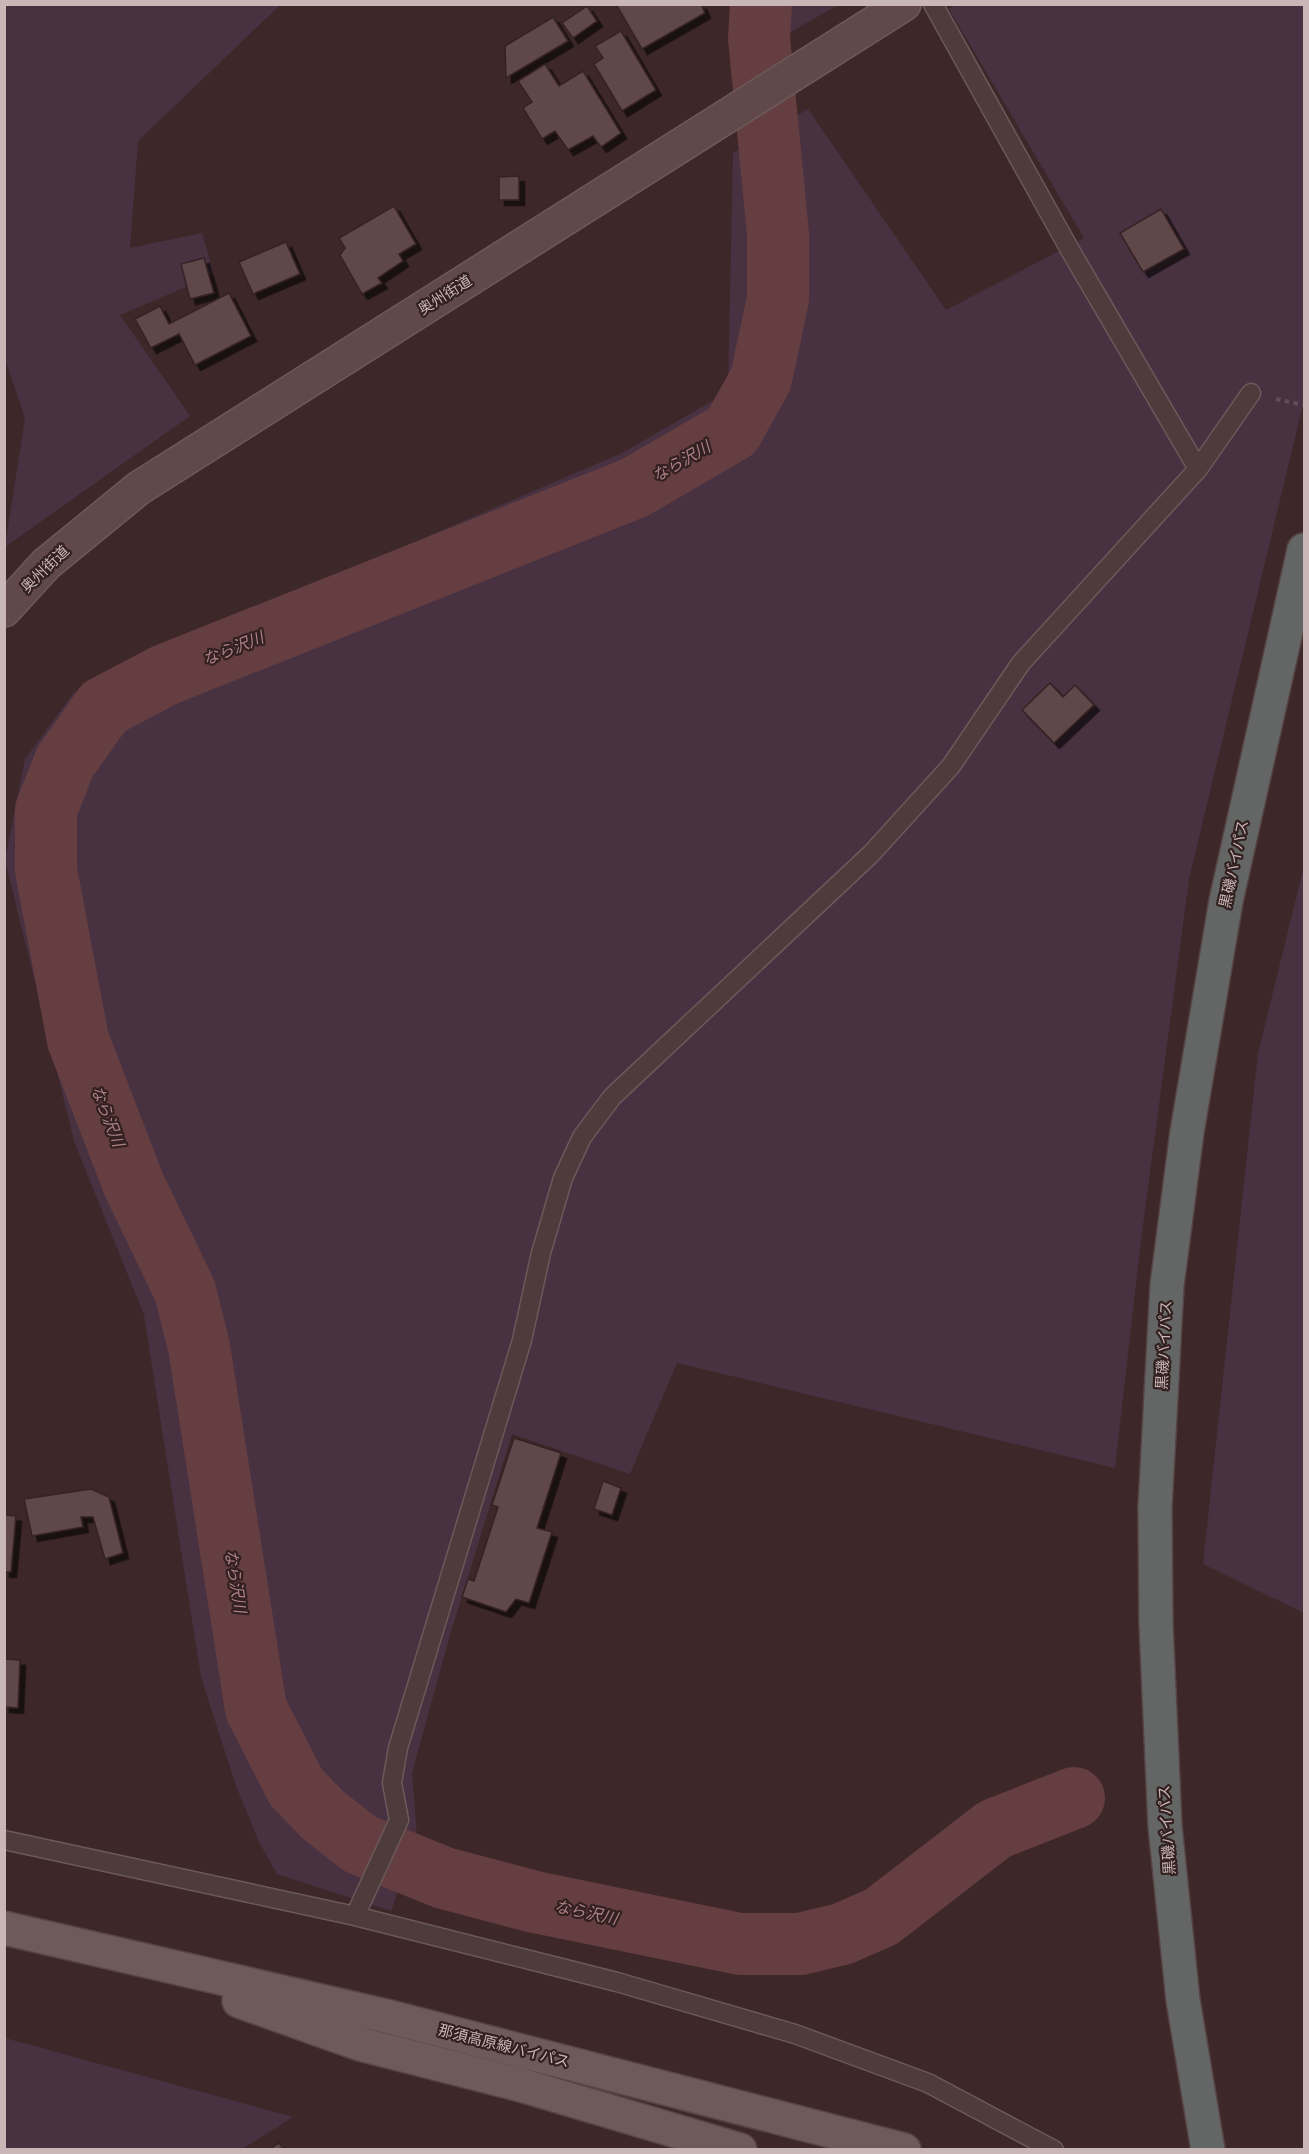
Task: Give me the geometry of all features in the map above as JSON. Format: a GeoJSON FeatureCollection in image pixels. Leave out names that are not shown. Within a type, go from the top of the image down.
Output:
{"type":"FeatureCollection","features":[{"type":"Feature","properties":{"kind":"highway","name":"黒磯バイパス"},"geometry":{"type":"LineString","coordinates":[[1208,2150],[1183,2000],[1165,1826],[1156,1624],[1155,1507],[1169,1273],[1187,1132],[1226,901],[1305,550]]}},
{"type":"Feature","properties":{"kind":"main road","name":"奥州街道"},"geometry":{"type":"LineString","coordinates":[[4,610],[46,564],[139,488],[904,4]]}},
{"type":"Feature","properties":{"kind":"main road","name":"那須高原線バイパス"},"geometry":{"type":"LineString","coordinates":[[4,1928],[386,2016],[904,2150]]}},
{"type":"Feature","properties":{"kind":"main road","name":"那須高原線バイパス"},"geometry":{"type":"LineString","coordinates":[[101,1951],[360,2044],[521,2085],[740,2150]]}},
{"type":"Feature","properties":{"kind":"lane"},"geometry":{"type":"LineString","coordinates":[[933,4],[1070,250],[1198,469]]}},
{"type":"Feature","properties":{"kind":"lane"},"geometry":{"type":"LineString","coordinates":[[355,1916],[399,1820],[392,1784],[398,1748],[522,1340],[542,1253],[563,1178],[582,1137],[612,1097],[871,854],[951,766],[1021,663],[1198,469],[1251,393]]}},
{"type":"Feature","properties":{"kind":"lane"},"geometry":{"type":"LineString","coordinates":[[4,1840],[355,1916],[617,1982],[795,2034],[928,2083],[1054,2150]]}},
{"type":"Feature","properties":{"kind":"shaded area"},"geometry":{"type":"Polygon","coordinates":[[[789,4],[838,5],[789,33],[789,4]]]}},
{"type":"Feature","properties":{"kind":"shaded area"},"geometry":{"type":"Polygon","coordinates":[[[5,5],[280,5],[138,141],[130,248],[202,233],[214,275],[120,315],[190,416],[5,547],[25,418],[4,356],[5,5]]]}},
{"type":"Feature","properties":{"kind":"shaded area"},"geometry":{"type":"Polygon","coordinates":[[[956,5],[1304,5],[1304,400],[1189,879],[1140,1248],[1115,1468],[677,1363],[630,1474],[512,1434],[450,1635],[412,1773],[417,1837],[391,1911],[277,1874],[259,1842],[235,1783],[201,1677],[144,1315],[74,1141],[5,860],[25,759],[74,692],[226,623],[622,453],[728,392],[733,153],[808,109],[946,310],[1084,238],[949,9],[956,5]]]}},
{"type":"Feature","properties":{"kind":"shaded area"},"geometry":{"type":"Polygon","coordinates":[[[1304,866],[1304,1613],[1203,1564],[1258,1053],[1304,866]]]}},
{"type":"Feature","properties":{"kind":"shaded area"},"geometry":{"type":"Polygon","coordinates":[[[4,2038],[293,2117],[242,2149],[5,2149],[4,2038]]]}},
{"type":"Feature","properties":{"kind":"building"},"geometry":{"type":"Polygon","coordinates":[[[620,4],[701,4],[705,13],[642,49],[617,6],[620,4]]]}},
{"type":"Feature","properties":{"kind":"building"},"geometry":{"type":"Polygon","coordinates":[[[587,6],[597,21],[573,38],[562,23],[587,6]]]}},
{"type":"Feature","properties":{"kind":"building"},"geometry":{"type":"Polygon","coordinates":[[[553,17],[568,41],[506,78],[505,46],[553,17]]]}},
{"type":"Feature","properties":{"kind":"building"},"geometry":{"type":"Polygon","coordinates":[[[621,31],[656,90],[622,111],[594,64],[603,58],[595,46],[621,31]]]}},
{"type":"Feature","properties":{"kind":"building"},"geometry":{"type":"Polygon","coordinates":[[[545,64],[559,86],[583,71],[621,133],[601,147],[593,136],[568,150],[555,131],[542,139],[523,108],[532,102],[518,81],[545,64]]]}},
{"type":"Feature","properties":{"kind":"building"},"geometry":{"type":"Polygon","coordinates":[[[519,176],[519,200],[499,200],[499,177],[519,176]]]}},
{"type":"Feature","properties":{"kind":"building"},"geometry":{"type":"Polygon","coordinates":[[[394,206],[416,244],[399,254],[403,261],[378,278],[382,283],[362,294],[340,255],[345,248],[339,238],[394,206]]]}},
{"type":"Feature","properties":{"kind":"building"},"geometry":{"type":"Polygon","coordinates":[[[1161,209],[1184,249],[1143,272],[1120,233],[1161,209]]]}},
{"type":"Feature","properties":{"kind":"building"},"geometry":{"type":"Polygon","coordinates":[[[286,242],[300,274],[253,294],[239,262],[286,242]]]}},
{"type":"Feature","properties":{"kind":"building"},"geometry":{"type":"Polygon","coordinates":[[[204,258],[214,293],[190,299],[181,264],[204,258]]]}},
{"type":"Feature","properties":{"kind":"building"},"geometry":{"type":"Polygon","coordinates":[[[229,293],[251,336],[195,365],[179,334],[151,348],[135,319],[160,306],[169,324],[229,293]]]}},
{"type":"Feature","properties":{"kind":"building"},"geometry":{"type":"Polygon","coordinates":[[[1050,683],[1063,697],[1075,685],[1094,705],[1054,743],[1022,710],[1050,683]]]}},
{"type":"Feature","properties":{"kind":"building"},"geometry":{"type":"Polygon","coordinates":[[[514,1438],[561,1453],[537,1528],[552,1532],[529,1603],[516,1599],[506,1612],[462,1597],[468,1579],[474,1581],[498,1507],[492,1505],[514,1438]]]}},
{"type":"Feature","properties":{"kind":"building"},"geometry":{"type":"Polygon","coordinates":[[[603,1481],[621,1488],[612,1515],[594,1509],[603,1481]]]}},
{"type":"Feature","properties":{"kind":"building"},"geometry":{"type":"Polygon","coordinates":[[[91,1489],[109,1497],[123,1553],[105,1559],[93,1517],[81,1517],[83,1527],[32,1536],[24,1499],[91,1489]]]}},
{"type":"Feature","properties":{"kind":"building"},"geometry":{"type":"Polygon","coordinates":[[[4,1515],[16,1516],[11,1572],[4,1572],[4,1515]]]}},
{"type":"Feature","properties":{"kind":"building"},"geometry":{"type":"Polygon","coordinates":[[[4,1659],[20,1660],[18,1708],[4,1707],[4,1659]]]}},
{"type":"Feature","properties":{"kind":"building"},"geometry":{"type":"Polygon","coordinates":[[[279,2143],[284,2150],[269,2150],[279,2143]]]}},
{"type":"Feature","properties":{"kind":"waterway","name":"なら沢川"},"geometry":{"type":"LineString","coordinates":[[761,4],[759,38],[778,234],[778,299],[761,379],[732,431],[634,488],[165,675],[104,707],[65,762],[46,810],[46,870],[78,1040],[134,1185],[185,1291],[199,1347],[256,1709],[296,1787],[323,1815],[360,1844],[444,1878],[535,1902],[740,1944],[800,1944],[842,1934],[881,1917],[995,1829],[1074,1798]]}}]}
